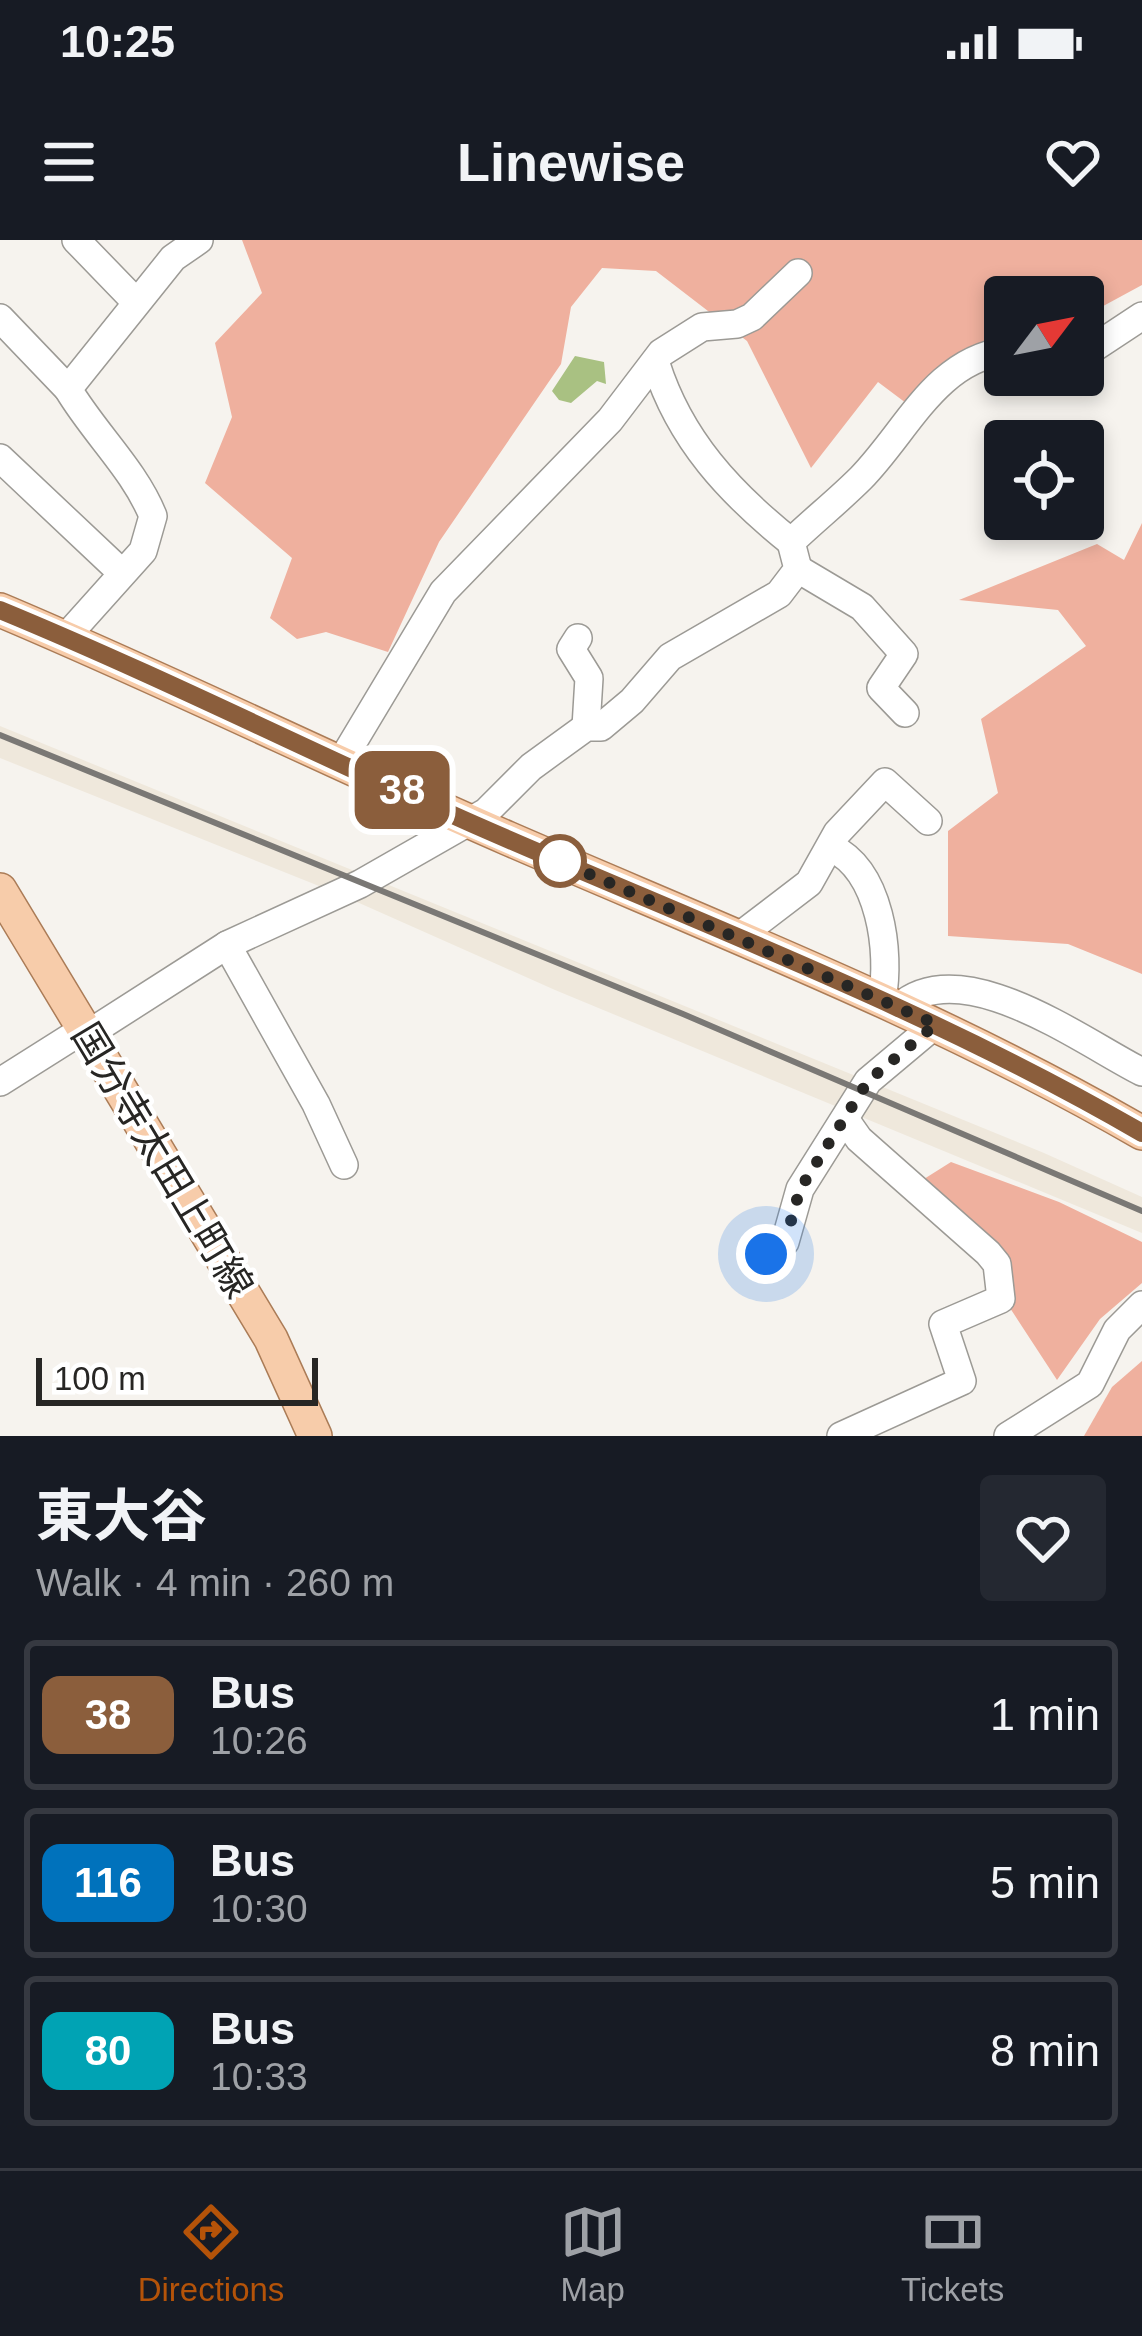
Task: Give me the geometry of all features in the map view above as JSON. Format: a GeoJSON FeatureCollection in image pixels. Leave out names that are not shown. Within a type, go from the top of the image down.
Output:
{"type":"FeatureCollection","features":[{"type":"Feature","properties":{"kind":"main road"},"geometry":{"type":"LineString","coordinates":[[0,610],[469,822],[936,1024],[1042,1075],[1142,1133]]}},
{"type":"Feature","properties":{"kind":"main road","name":"国分寺太田上町線"},"geometry":{"type":"LineString","coordinates":[[0,890],[271,1339],[315,1436]]}},
{"type":"Feature","properties":{"kind":"street"},"geometry":{"type":"LineString","coordinates":[[76,240],[136,302]]}},
{"type":"Feature","properties":{"kind":"street"},"geometry":{"type":"LineString","coordinates":[[68,389],[173,258],[199,240]]}},
{"type":"Feature","properties":{"kind":"street"},"geometry":{"type":"LineString","coordinates":[[341,762],[443,592],[610,420],[661,353],[702,327],[736,325],[752,316],[798,273]]}},
{"type":"Feature","properties":{"kind":"street"},"geometry":{"type":"LineString","coordinates":[[1104,341],[1142,316]]}},
{"type":"Feature","properties":{"kind":"street"},"geometry":{"type":"LineString","coordinates":[[0,318],[68,389],[94,434],[133,477],[153,516],[143,551],[65,638]]}},
{"type":"Feature","properties":{"kind":"street"},"geometry":{"type":"LineString","coordinates":[[0,1082],[227,945],[360,884],[469,822],[586,727],[601,727],[632,701],[670,657],[779,594],[795,555],[947,376],[974,356],[984,354]]}},
{"type":"Feature","properties":{"kind":"street"},"geometry":{"type":"LineString","coordinates":[[656,364],[665,393],[710,467],[795,555],[862,607],[904,654],[881,688],[905,713]]}},
{"type":"Feature","properties":{"kind":"street"},"geometry":{"type":"LineString","coordinates":[[0,458],[122,573]]}},
{"type":"Feature","properties":{"kind":"street"},"geometry":{"type":"LineString","coordinates":[[578,638],[571,649],[589,678],[586,727]]}},
{"type":"Feature","properties":{"kind":"street"},"geometry":{"type":"LineString","coordinates":[[737,938],[808,883],[852,812],[885,782],[928,821]]}},
{"type":"Feature","properties":{"kind":"street"},"geometry":{"type":"LineString","coordinates":[[832,848],[851,857],[872,884],[890,1004],[925,992],[988,997],[1072,1028],[1142,1072]]}},
{"type":"Feature","properties":{"kind":"street"},"geometry":{"type":"LineString","coordinates":[[227,945],[316,1104],[344,1165]]}},
{"type":"Feature","properties":{"kind":"street"},"geometry":{"type":"LineString","coordinates":[[766,1254],[785,1242],[800,1189],[868,1081],[936,1024]]}},
{"type":"Feature","properties":{"kind":"street"},"geometry":{"type":"LineString","coordinates":[[841,1436],[962,1382],[943,1324],[1001,1299],[997,1264],[988,1253],[859,1139],[845,1119]]}},
{"type":"Feature","properties":{"kind":"street"},"geometry":{"type":"LineString","coordinates":[[1008,1436],[1090,1384],[1117,1330],[1142,1305]]}},
{"type":"Feature","properties":{"kind":"street"},"geometry":{"type":"LineString","coordinates":[[993,1436],[1046,1399]]}},
{"type":"Feature","properties":{"kind":"shaded area"},"geometry":{"type":"Polygon","coordinates":[[[242,240],[1142,240],[1142,285],[1104,306],[1104,276],[984,276],[984,356],[906,403],[878,382],[811,468],[747,341],[656,271],[602,268],[571,307],[561,364],[439,542],[388,652],[326,632],[297,639],[270,618],[292,558],[205,483],[232,417],[215,343],[262,293],[242,240]]]}},
{"type":"Feature","properties":{"kind":"shaded area"},"geometry":{"type":"Polygon","coordinates":[[[575,356],[604,362],[606,384],[597,381],[571,403],[559,400],[552,391],[575,356]]]}},
{"type":"Feature","properties":{"kind":"shaded area"},"geometry":{"type":"Polygon","coordinates":[[[1142,523],[1142,974],[1068,944],[948,936],[948,831],[998,793],[981,719],[1086,646],[1058,610],[959,600],[1097,544],[1124,560],[1142,523]]]}},
{"type":"Feature","properties":{"kind":"shaded area"},"geometry":{"type":"Polygon","coordinates":[[[0,726],[1044,1153],[1142,1197],[1142,1233],[555,990],[339,894],[0,758],[0,726]]]}},
{"type":"Feature","properties":{"kind":"shaded area"},"geometry":{"type":"Polygon","coordinates":[[[951,1162],[1059,1202],[1142,1242],[1142,1283],[1100,1319],[1057,1380],[1010,1308],[998,1254],[924,1179],[951,1162]]]}},
{"type":"Feature","properties":{"kind":"shaded area"},"geometry":{"type":"Polygon","coordinates":[[[1142,1361],[1142,1436],[1084,1436],[1112,1387],[1142,1361]]]}},
{"type":"Feature","properties":{"kind":"railway"},"geometry":{"type":"LineString","coordinates":[[0,735],[683,1014],[1142,1211]]}},
{"type":"Feature","properties":{"kind":"bus line","name":"38"},"geometry":{"type":"LineString","coordinates":[[0,610],[469,822],[936,1024],[1042,1075],[1142,1133]]}},
{"type":"Feature","properties":{"kind":"route"},"geometry":{"type":"LineString","coordinates":[[560,861],[545,855],[936,1024],[868,1081],[800,1189],[785,1242],[766,1254]]}}]}
